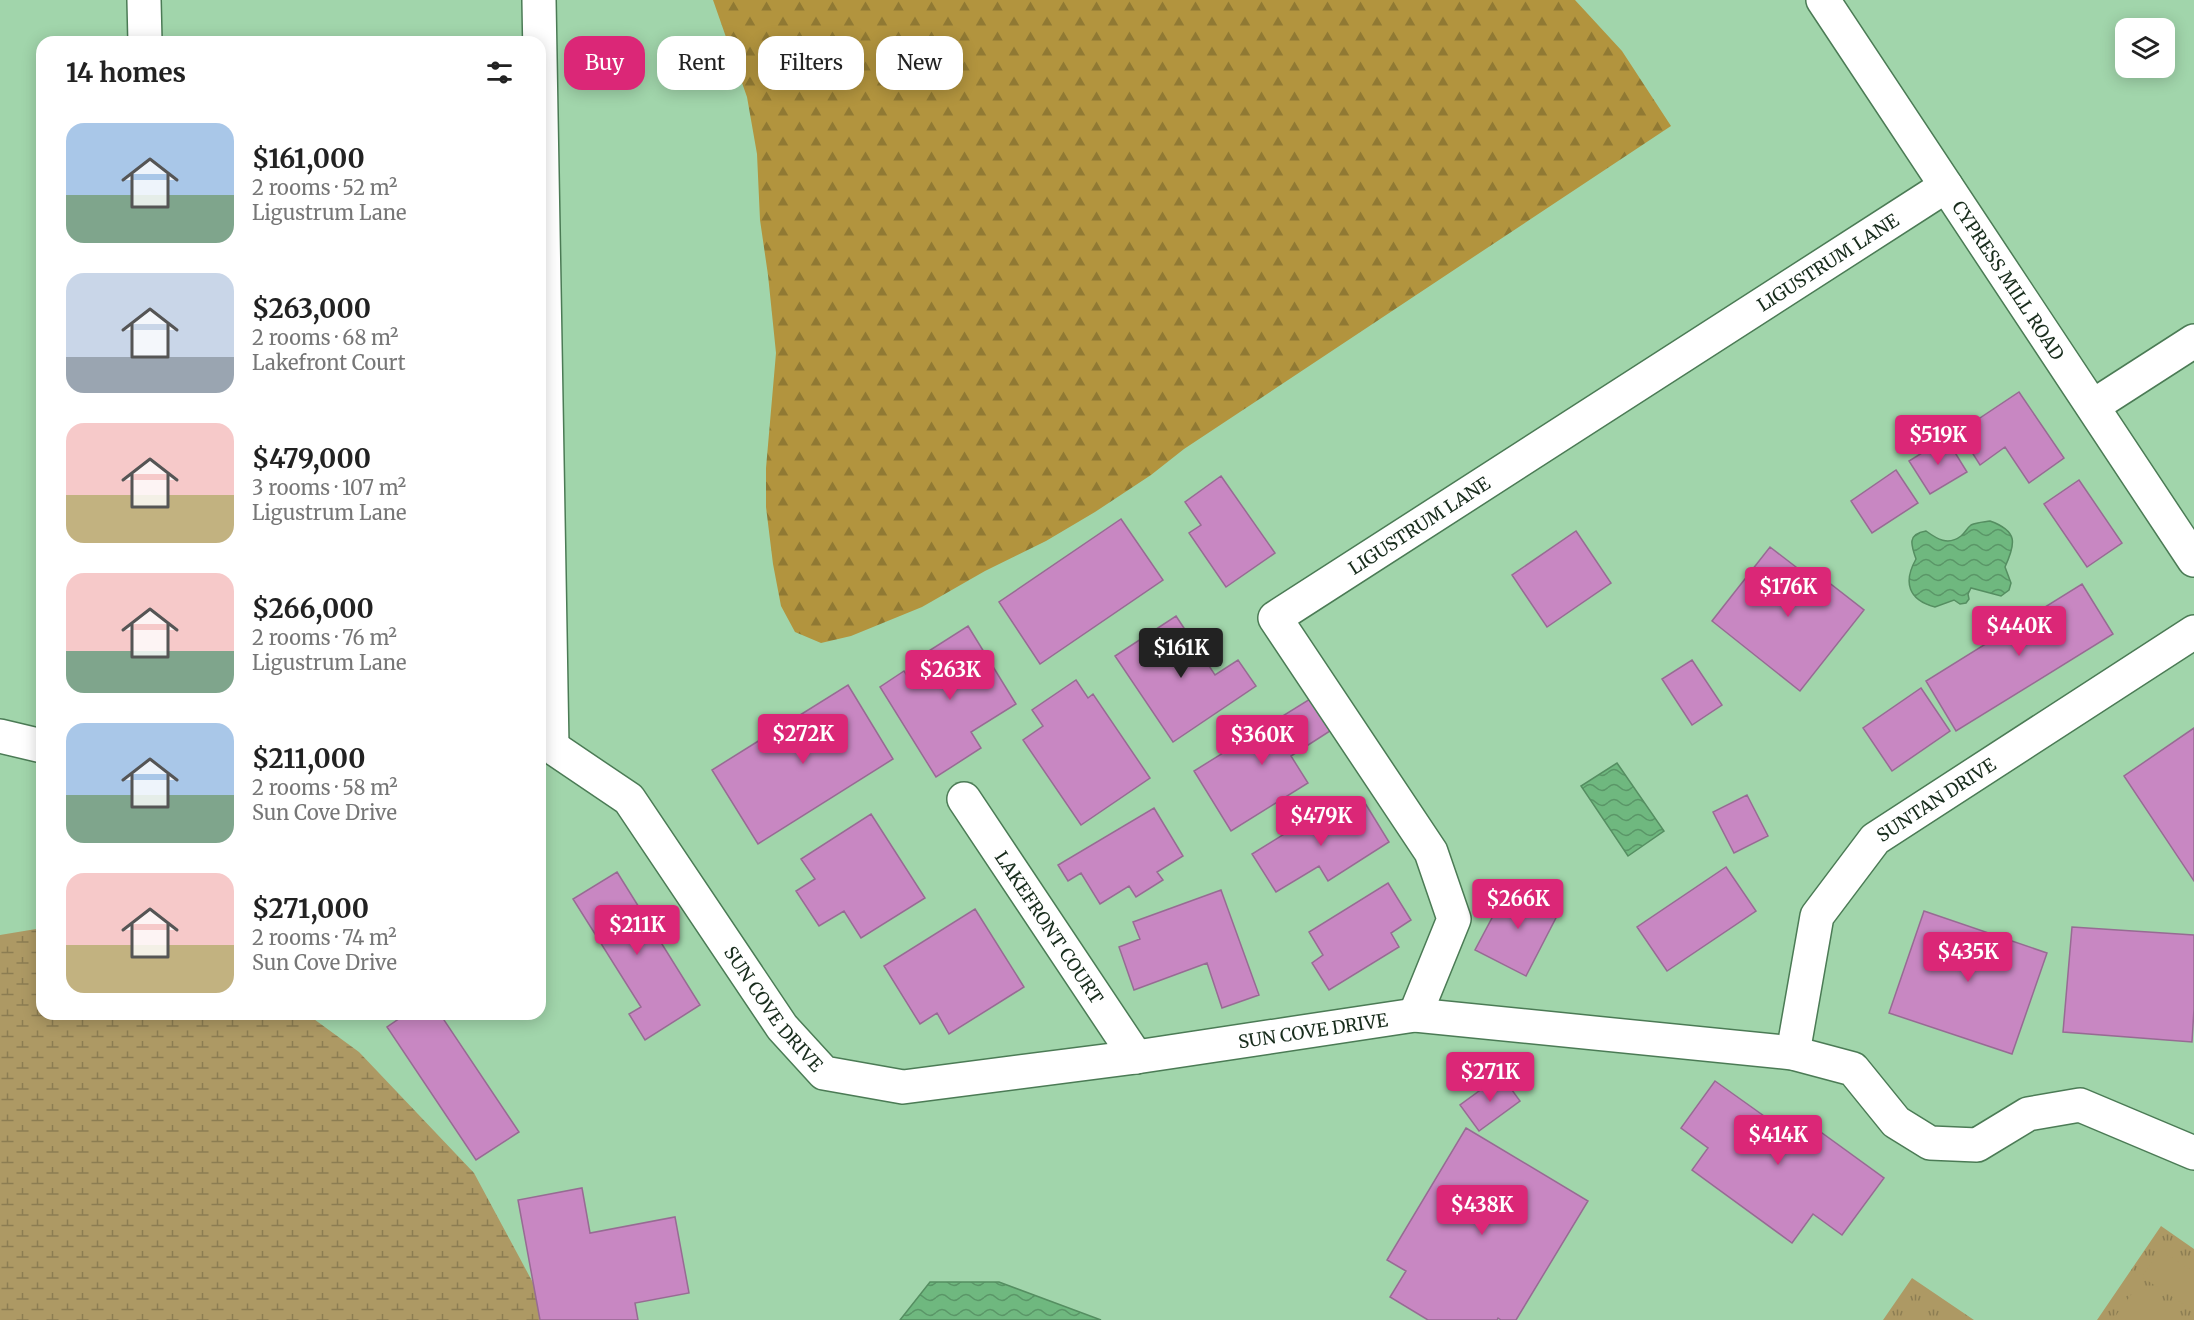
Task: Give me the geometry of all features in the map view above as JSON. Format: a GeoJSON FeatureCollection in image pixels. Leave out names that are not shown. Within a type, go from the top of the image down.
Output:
{"type":"FeatureCollection","features":[{"type":"Feature","properties":{"kind":"street"},"geometry":{"type":"LineString","coordinates":[[144,0],[145,36]]}},
{"type":"Feature","properties":{"kind":"street"},"geometry":{"type":"LineString","coordinates":[[539,0],[539,36]]}},
{"type":"Feature","properties":{"kind":"street","name":"CYPRESS MILL ROAD"},"geometry":{"type":"LineString","coordinates":[[1823,0],[2194,560]]}},
{"type":"Feature","properties":{"kind":"street","name":"LIGUSTRUM LANE"},"geometry":{"type":"LineString","coordinates":[[1415,1016],[1454,918],[1431,852],[1275,618],[1946,186]]}},
{"type":"Feature","properties":{"kind":"street"},"geometry":{"type":"LineString","coordinates":[[2093,406],[2194,341]]}},
{"type":"Feature","properties":{"kind":"street","name":"SUNTAN DRIVE"},"geometry":{"type":"LineString","coordinates":[[1792,1053],[1817,916],[1875,839],[2194,632]]}},
{"type":"Feature","properties":{"kind":"street"},"geometry":{"type":"LineString","coordinates":[[0,736],[36,745]]}},
{"type":"Feature","properties":{"kind":"street","name":"SUN COVE DRIVE"},"geometry":{"type":"LineString","coordinates":[[546,746],[629,799],[782,1027],[824,1073],[903,1087],[1136,1057],[1415,1016],[1792,1053],[1853,1069],[1896,1122],[1930,1143],[1977,1145],[2028,1114],[2080,1105],[2194,1153]]}},
{"type":"Feature","properties":{"kind":"street","name":"LAKEFRONT COURT"},"geometry":{"type":"LineString","coordinates":[[964,800],[1136,1057]]}},
{"type":"Feature","properties":{"kind":"green space"},"geometry":{"type":"Polygon","coordinates":[[[713,0],[1575,0],[1622,51],[1671,126],[1184,449],[1151,475],[1095,512],[1046,541],[985,571],[922,607],[851,636],[821,643],[795,632],[781,606],[773,564],[766,507],[766,468],[776,353],[760,220],[757,154],[745,90],[746,36],[726,36],[713,0]]]}},
{"type":"Feature","properties":{"kind":"green space"},"geometry":{"type":"Polygon","coordinates":[[[36,929],[36,1020],[315,1020],[359,1052],[474,1173],[553,1320],[0,1320],[0,935],[36,929]]]}},
{"type":"Feature","properties":{"kind":"green space"},"geometry":{"type":"Polygon","coordinates":[[[2161,1226],[2194,1249],[2194,1320],[2097,1320],[2161,1226]]]}},
{"type":"Feature","properties":{"kind":"green space"},"geometry":{"type":"Polygon","coordinates":[[[2160,1250],[2194,1272],[2194,1311],[2142,1277],[2160,1250]]]}},
{"type":"Feature","properties":{"kind":"green space"},"geometry":{"type":"Polygon","coordinates":[[[1912,1278],[1974,1320],[1883,1320],[1912,1278]]]}},
{"type":"Feature","properties":{"kind":"green space"},"geometry":{"type":"Polygon","coordinates":[[[2133,1292],[2175,1320],[2117,1320],[2114,1318],[2133,1292]]]}},
{"type":"Feature","properties":{"kind":"water"},"geometry":{"type":"Polygon","coordinates":[[[1990,521],[2006,529],[2012,539],[2011,551],[2005,567],[2011,583],[2009,590],[2001,596],[1971,588],[1966,603],[1960,604],[1954,600],[1935,607],[1919,600],[1910,589],[1909,582],[1916,559],[1912,545],[1913,537],[1926,531],[1938,539],[1952,541],[1961,536],[1971,525],[1990,521]]]}},
{"type":"Feature","properties":{"kind":"water"},"geometry":{"type":"Polygon","coordinates":[[[1617,763],[1664,831],[1628,856],[1581,786],[1617,763]]]}},
{"type":"Feature","properties":{"kind":"water"},"geometry":{"type":"Polygon","coordinates":[[[930,1282],[999,1282],[1101,1320],[900,1320],[930,1282]]]}},
{"type":"Feature","properties":{"kind":"building"},"geometry":{"type":"Polygon","coordinates":[[[2019,392],[2064,458],[2029,483],[2005,447],[1980,465],[1959,432],[2019,392]]]}},
{"type":"Feature","properties":{"kind":"building"},"geometry":{"type":"Polygon","coordinates":[[[1946,438],[1967,472],[1930,494],[1909,461],[1946,438]]]}},
{"type":"Feature","properties":{"kind":"building"},"geometry":{"type":"Polygon","coordinates":[[[1896,470],[1918,503],[1872,533],[1851,501],[1896,470]]]}},
{"type":"Feature","properties":{"kind":"building"},"geometry":{"type":"Polygon","coordinates":[[[1221,476],[1275,553],[1226,587],[1189,533],[1201,525],[1185,502],[1221,476]]]}},
{"type":"Feature","properties":{"kind":"building"},"geometry":{"type":"Polygon","coordinates":[[[2079,480],[2122,543],[2087,567],[2044,504],[2079,480]]]}},
{"type":"Feature","properties":{"kind":"building"},"geometry":{"type":"Polygon","coordinates":[[[1121,519],[1163,580],[1040,664],[999,602],[1121,519]]]}},
{"type":"Feature","properties":{"kind":"building"},"geometry":{"type":"Polygon","coordinates":[[[1576,531],[1611,583],[1547,627],[1512,575],[1576,531]]]}},
{"type":"Feature","properties":{"kind":"building"},"geometry":{"type":"Polygon","coordinates":[[[1770,547],[1809,577],[1814,571],[1864,610],[1800,691],[1712,621],[1770,547]]]}},
{"type":"Feature","properties":{"kind":"building"},"geometry":{"type":"Polygon","coordinates":[[[2082,584],[2113,634],[1956,731],[1926,681],[2082,584]]]}},
{"type":"Feature","properties":{"kind":"building"},"geometry":{"type":"Polygon","coordinates":[[[1176,616],[1215,675],[1238,660],[1256,686],[1173,742],[1115,656],[1176,616]]]}},
{"type":"Feature","properties":{"kind":"building"},"geometry":{"type":"Polygon","coordinates":[[[968,626],[1016,704],[971,732],[981,748],[936,777],[880,687],[904,671],[915,688],[937,674],[924,654],[968,626]]]}},
{"type":"Feature","properties":{"kind":"building"},"geometry":{"type":"Polygon","coordinates":[[[1692,660],[1722,705],[1692,725],[1662,679],[1692,660]]]}},
{"type":"Feature","properties":{"kind":"building"},"geometry":{"type":"Polygon","coordinates":[[[1076,680],[1088,698],[1093,694],[1150,778],[1081,825],[1023,740],[1043,726],[1032,710],[1076,680]]]}},
{"type":"Feature","properties":{"kind":"building"},"geometry":{"type":"Polygon","coordinates":[[[848,685],[893,759],[758,844],[712,770],[848,685]]]}},
{"type":"Feature","properties":{"kind":"building"},"geometry":{"type":"Polygon","coordinates":[[[1921,688],[1950,731],[1892,771],[1863,728],[1921,688]]]}},
{"type":"Feature","properties":{"kind":"building"},"geometry":{"type":"Polygon","coordinates":[[[1310,699],[1330,731],[1291,756],[1308,783],[1231,831],[1194,771],[1310,699]]]}},
{"type":"Feature","properties":{"kind":"building"},"geometry":{"type":"Polygon","coordinates":[[[2194,728],[2194,881],[2124,776],[2194,728]]]}},
{"type":"Feature","properties":{"kind":"building"},"geometry":{"type":"Polygon","coordinates":[[[1747,795],[1768,836],[1734,853],[1713,812],[1747,795]]]}},
{"type":"Feature","properties":{"kind":"building"},"geometry":{"type":"Polygon","coordinates":[[[1365,803],[1389,842],[1328,881],[1319,866],[1276,892],[1252,854],[1326,808],[1334,822],[1365,803]]]}},
{"type":"Feature","properties":{"kind":"building"},"geometry":{"type":"Polygon","coordinates":[[[1154,808],[1183,856],[1157,872],[1163,880],[1136,897],[1129,886],[1100,904],[1081,873],[1068,881],[1058,865],[1154,808]]]}},
{"type":"Feature","properties":{"kind":"building"},"geometry":{"type":"Polygon","coordinates":[[[871,814],[925,898],[861,938],[844,911],[819,926],[796,891],[815,879],[801,859],[871,814]]]}},
{"type":"Feature","properties":{"kind":"building"},"geometry":{"type":"Polygon","coordinates":[[[1726,867],[1756,911],[1667,971],[1637,927],[1726,867]]]}},
{"type":"Feature","properties":{"kind":"building"},"geometry":{"type":"Polygon","coordinates":[[[617,872],[700,1005],[645,1040],[629,1014],[641,1007],[573,899],[617,872]]]}},
{"type":"Feature","properties":{"kind":"building"},"geometry":{"type":"Polygon","coordinates":[[[1388,883],[1411,920],[1391,933],[1399,947],[1329,990],[1312,963],[1323,955],[1309,932],[1388,883]]]}},
{"type":"Feature","properties":{"kind":"building"},"geometry":{"type":"Polygon","coordinates":[[[1510,884],[1560,910],[1526,976],[1475,950],[1510,884]]]}},
{"type":"Feature","properties":{"kind":"building"},"geometry":{"type":"Polygon","coordinates":[[[1221,890],[1259,995],[1222,1008],[1207,963],[1134,990],[1119,947],[1140,939],[1133,922],[1221,890]]]}},
{"type":"Feature","properties":{"kind":"building"},"geometry":{"type":"Polygon","coordinates":[[[975,909],[1024,987],[949,1034],[937,1013],[920,1024],[884,966],[975,909]]]}},
{"type":"Feature","properties":{"kind":"building"},"geometry":{"type":"Polygon","coordinates":[[[1924,911],[2047,953],[2012,1054],[1889,1013],[1924,911]]]}},
{"type":"Feature","properties":{"kind":"building"},"geometry":{"type":"Polygon","coordinates":[[[2072,927],[2194,935],[2192,1042],[2063,1032],[2072,927]]]}},
{"type":"Feature","properties":{"kind":"building"},"geometry":{"type":"Polygon","coordinates":[[[397,1020],[444,1020],[519,1132],[476,1160],[387,1027],[397,1020]]]}},
{"type":"Feature","properties":{"kind":"building"},"geometry":{"type":"Polygon","coordinates":[[[1501,1075],[1520,1101],[1479,1131],[1460,1105],[1501,1075]]]}},
{"type":"Feature","properties":{"kind":"building"},"geometry":{"type":"Polygon","coordinates":[[[1715,1081],[1788,1133],[1800,1117],[1884,1178],[1842,1235],[1813,1214],[1792,1243],[1692,1170],[1708,1148],[1681,1128],[1715,1081]]]}},
{"type":"Feature","properties":{"kind":"building"},"geometry":{"type":"Polygon","coordinates":[[[1466,1128],[1588,1201],[1516,1320],[1498,1318],[1497,1320],[1428,1320],[1390,1297],[1406,1271],[1387,1260],[1466,1128]]]}},
{"type":"Feature","properties":{"kind":"building"},"geometry":{"type":"Polygon","coordinates":[[[582,1188],[590,1233],[675,1217],[689,1293],[635,1303],[638,1320],[540,1320],[518,1200],[582,1188]]]}}]}
